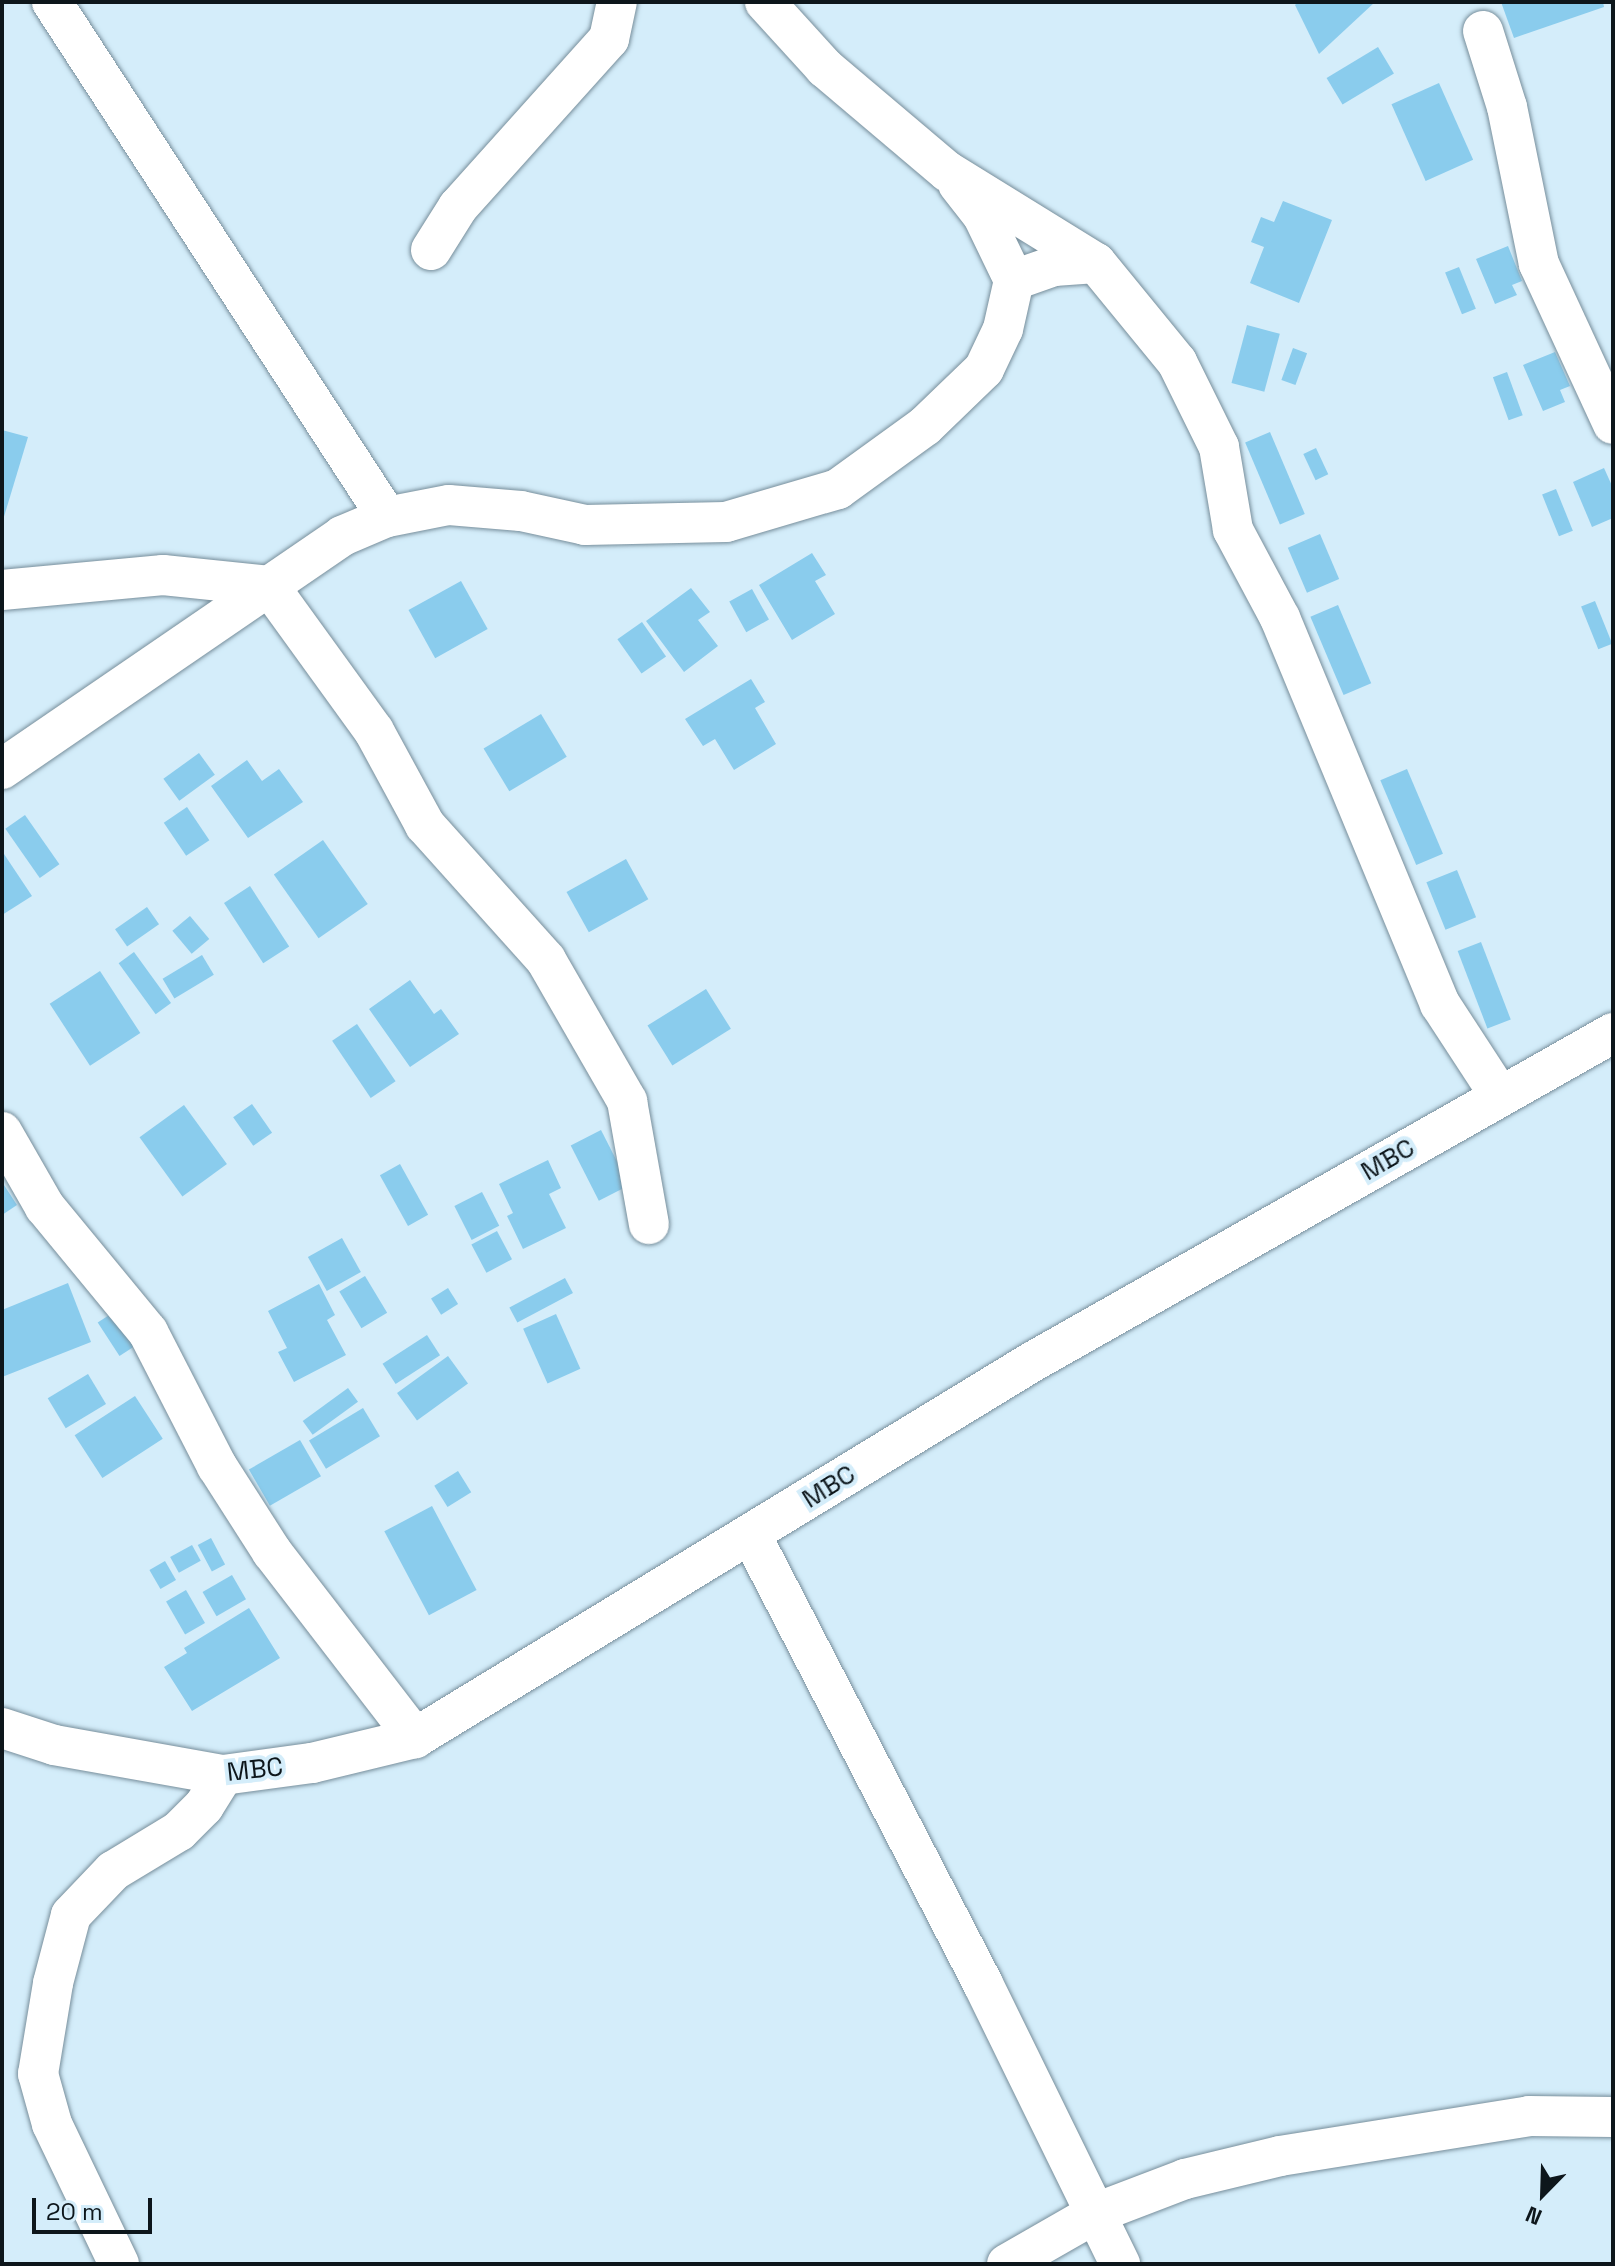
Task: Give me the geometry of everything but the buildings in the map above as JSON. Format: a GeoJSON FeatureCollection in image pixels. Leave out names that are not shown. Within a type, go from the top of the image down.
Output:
{"type":"FeatureCollection","features":[{"type":"Feature","properties":{"kind":"street"},"geometry":{"type":"LineString","coordinates":[[52,2],[387,517]]}},
{"type":"Feature","properties":{"kind":"street"},"geometry":{"type":"LineString","coordinates":[[431,250],[458,207],[609,39],[617,2]]}},
{"type":"Feature","properties":{"kind":"street"},"geometry":{"type":"LineString","coordinates":[[765,2],[825,68],[947,171],[1096,263],[1177,362],[1203,407],[1219,447],[1233,530],[1280,618],[1440,1004],[1500,1096]]}},
{"type":"Feature","properties":{"kind":"street"},"geometry":{"type":"LineString","coordinates":[[1483,31],[1507,107],[1539,264],[1613,424]]}},
{"type":"Feature","properties":{"kind":"street"},"geometry":{"type":"LineString","coordinates":[[2,769],[342,536],[387,517],[449,505],[521,511],[585,525],[726,522],[838,489],[925,426],[984,369],[1003,329],[1014,280],[983,216],[947,171]]}},
{"type":"Feature","properties":{"kind":"street"},"geometry":{"type":"LineString","coordinates":[[1014,280],[1054,266],[1096,263]]}},
{"type":"Feature","properties":{"kind":"street"},"geometry":{"type":"LineString","coordinates":[[2,590],[163,575],[269,586],[374,731],[425,825],[546,960],[627,1101],[649,1224]]}},
{"type":"Feature","properties":{"kind":"street","name":"MBC"},"geometry":{"type":"LineString","coordinates":[[2,1728],[54,1745],[223,1775],[312,1763],[415,1738],[1032,1362],[1613,1033]]}},
{"type":"Feature","properties":{"kind":"street"},"geometry":{"type":"LineString","coordinates":[[2,1132],[45,1207],[148,1332],[217,1466],[272,1552],[415,1738]]}},
{"type":"Feature","properties":{"kind":"street"},"geometry":{"type":"LineString","coordinates":[[751,1535],[1120,2264]]}},
{"type":"Feature","properties":{"kind":"street"},"geometry":{"type":"LineString","coordinates":[[119,2264],[52,2124],[38,2074],[53,1983],[71,1915],[113,1871],[179,1831],[204,1806],[223,1775]]}},
{"type":"Feature","properties":{"kind":"street"},"geometry":{"type":"LineString","coordinates":[[1007,2264],[1096,2213],[1185,2179],[1280,2156],[1529,2116],[1613,2117]]}}]}
